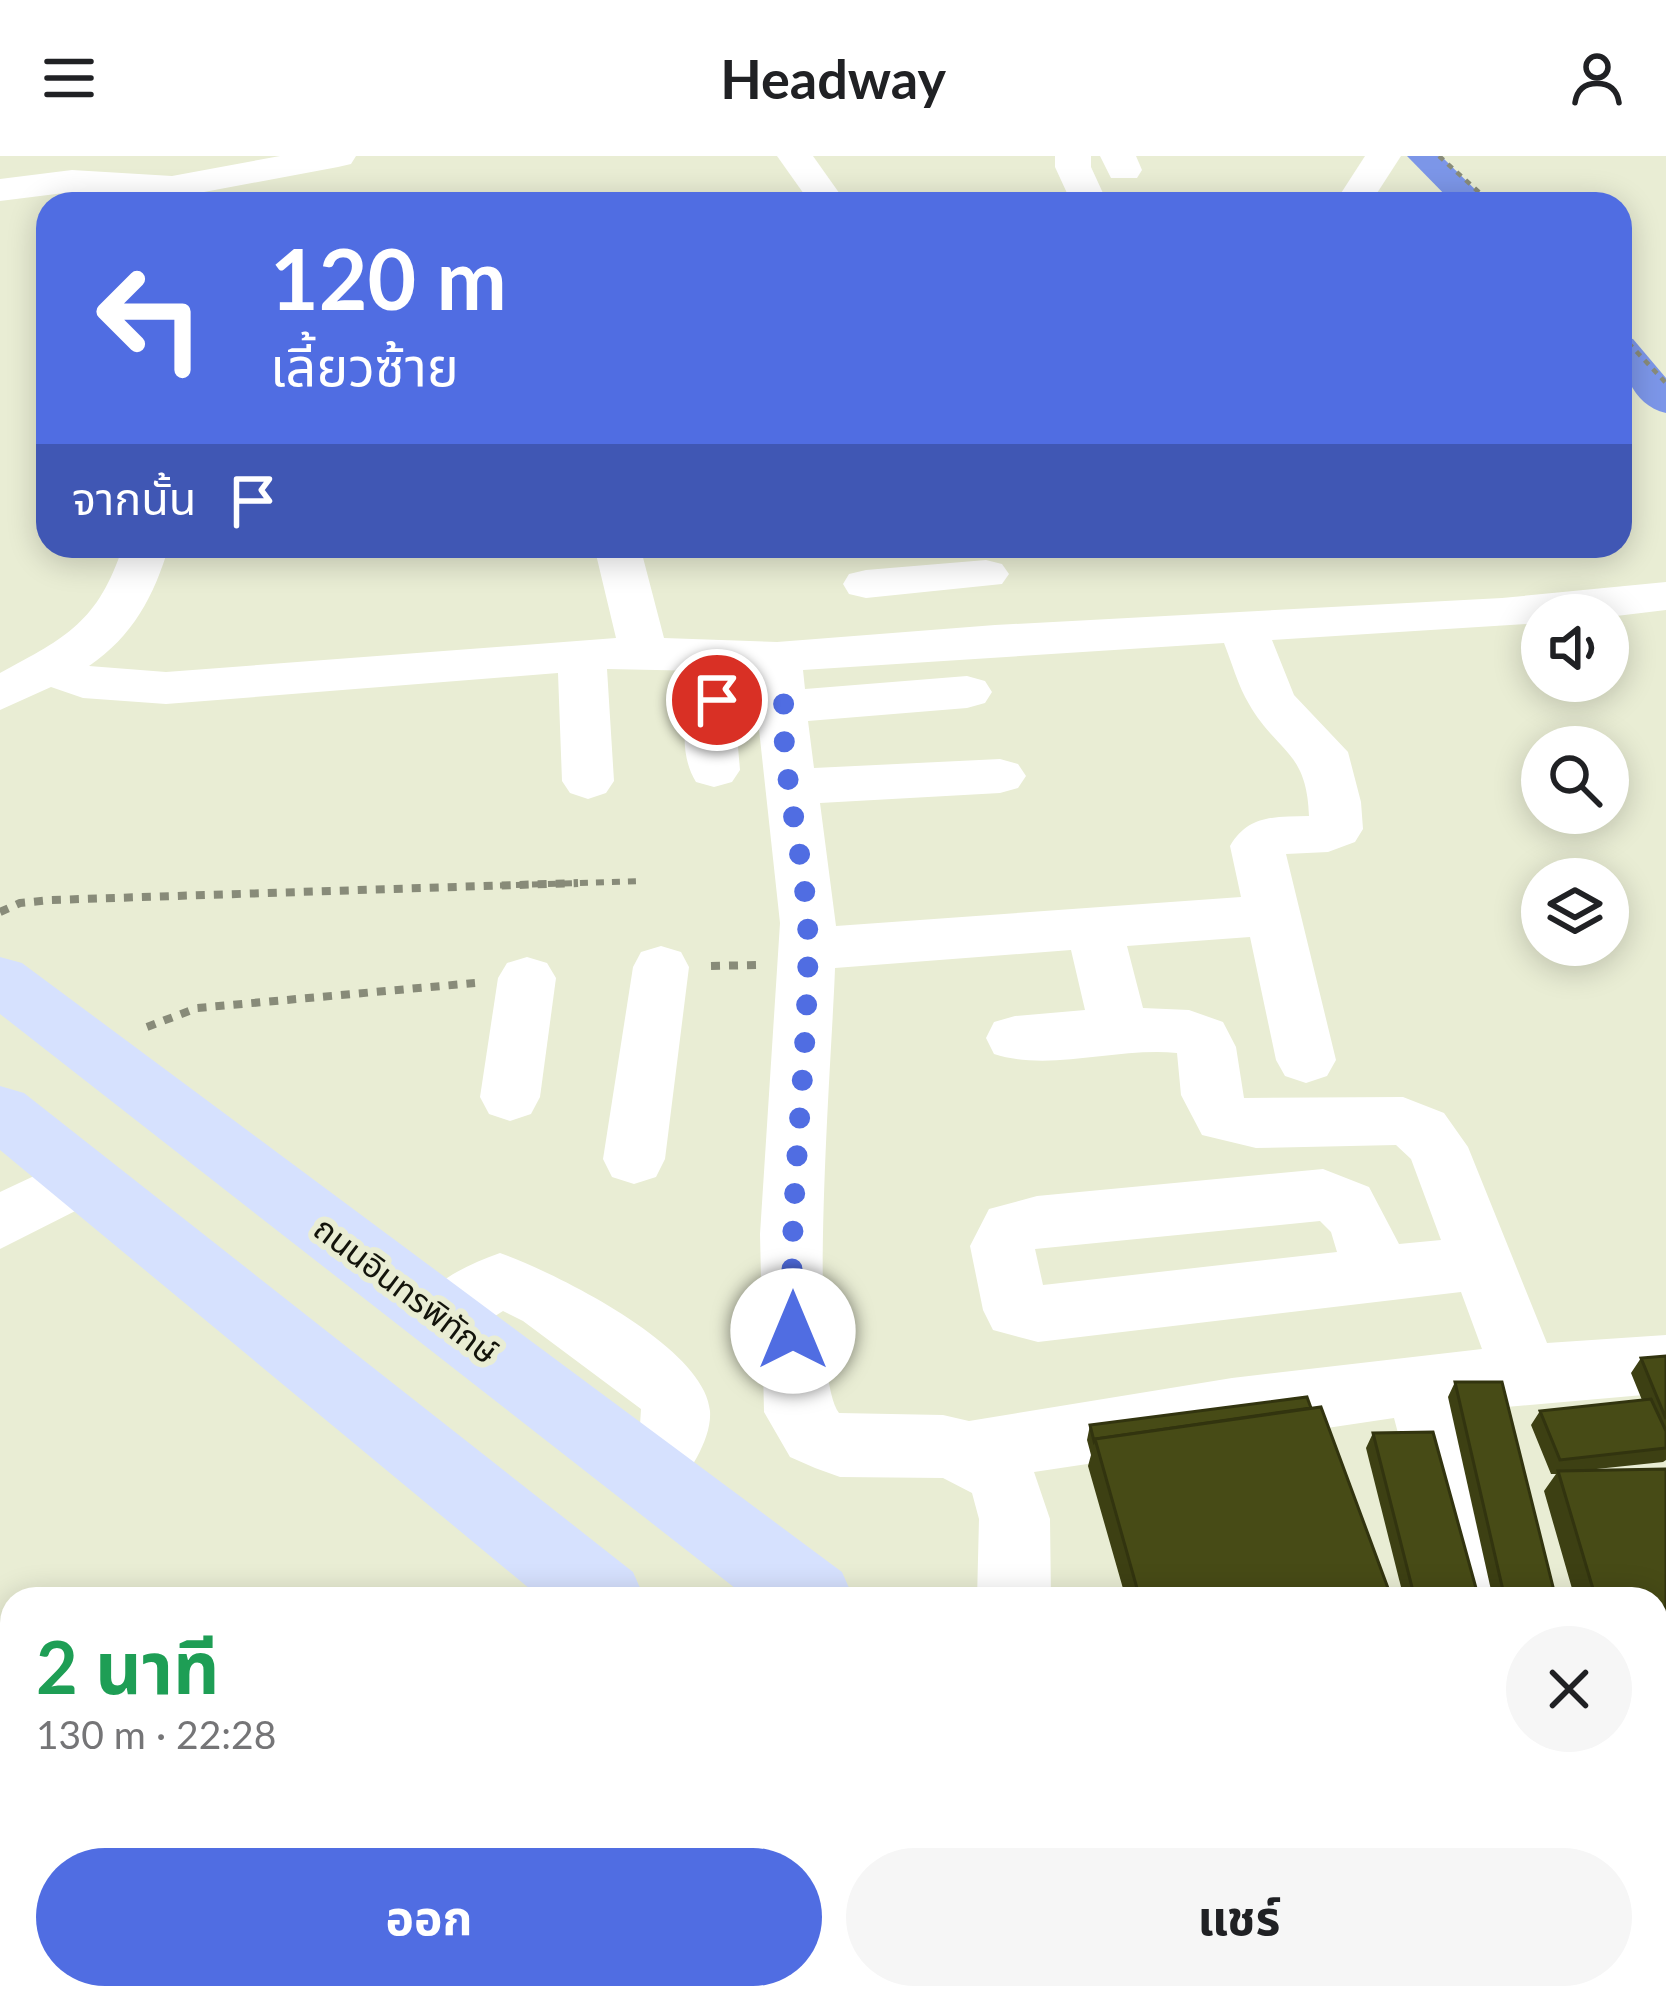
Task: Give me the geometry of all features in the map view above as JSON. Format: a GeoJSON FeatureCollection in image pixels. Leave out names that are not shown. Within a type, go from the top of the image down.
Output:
{"type":"FeatureCollection","features":[{"type":"Feature","properties":{"kind":"main road","name":"ถนนอินทรพิทักษ์"},"geometry":{"type":"LineString","coordinates":[[0,980],[797,1587]]}},
{"type":"Feature","properties":{"kind":"main road"},"geometry":{"type":"LineString","coordinates":[[0,1112],[589,1587]]}},
{"type":"Feature","properties":{"kind":"street"},"geometry":{"type":"LineString","coordinates":[[0,190],[73,181],[172,187],[338,156]]}},
{"type":"Feature","properties":{"kind":"street"},"geometry":{"type":"LineString","coordinates":[[795,156],[820,192]]}},
{"type":"Feature","properties":{"kind":"street"},"geometry":{"type":"LineString","coordinates":[[1073,156],[1084,192]]}},
{"type":"Feature","properties":{"kind":"street"},"geometry":{"type":"LineString","coordinates":[[1360,192],[1383,156]]}},
{"type":"Feature","properties":{"kind":"street"},"geometry":{"type":"LineString","coordinates":[[0,694],[108,631],[122,614],[142,558]]}},
{"type":"Feature","properties":{"kind":"street"},"geometry":{"type":"LineString","coordinates":[[620,558],[644,652]]}},
{"type":"Feature","properties":{"kind":"street"},"geometry":{"type":"LineString","coordinates":[[866,584],[982,560],[995,640]]}},
{"type":"Feature","properties":{"kind":"street"},"geometry":{"type":"LineString","coordinates":[[784,720],[995,640],[1502,613],[1666,596]]}},
{"type":"Feature","properties":{"kind":"street"},"geometry":{"type":"LineString","coordinates":[[1243,629],[1271,700],[1294,729],[1322,752],[1335,802],[1336,829],[1328,834],[1268,836],[1258,846],[1306,1060]]}},
{"type":"Feature","properties":{"kind":"street"},"geometry":{"type":"LineString","coordinates":[[48,667],[83,682],[166,688],[644,652],[784,720],[868,746]]}},
{"type":"Feature","properties":{"kind":"street"},"geometry":{"type":"LineString","coordinates":[[582,655],[588,782]]}},
{"type":"Feature","properties":{"kind":"street"},"geometry":{"type":"LineString","coordinates":[[784,720],[967,692]]}},
{"type":"Feature","properties":{"kind":"street"},"geometry":{"type":"LineString","coordinates":[[714,770],[710,710],[717,700],[738,695],[784,720],[1000,776]]}},
{"type":"Feature","properties":{"kind":"street"},"geometry":{"type":"LineString","coordinates":[[784,720],[805,872],[808,949],[791,1294],[796,1406],[805,1430],[830,1447],[918,1444],[974,1451],[1138,1420],[1525,1372],[1666,1364]]}},
{"type":"Feature","properties":{"kind":"street"},"geometry":{"type":"LineString","coordinates":[[808,949],[1274,915]]}},
{"type":"Feature","properties":{"kind":"street"},"geometry":{"type":"LineString","coordinates":[[1094,928],[1119,1030]]}},
{"type":"Feature","properties":{"kind":"street"},"geometry":{"type":"LineString","coordinates":[[634,1159],[662,967]]}},
{"type":"Feature","properties":{"kind":"street"},"geometry":{"type":"LineString","coordinates":[[510,1097],[527,978]]}},
{"type":"Feature","properties":{"kind":"street"},"geometry":{"type":"LineString","coordinates":[[1015,1038],[1182,1028],[1197,1032],[1210,1049],[1211,1101],[1224,1118],[1256,1124],[1403,1121],[1422,1130],[1437,1147],[1525,1372]]}},
{"type":"Feature","properties":{"kind":"street"},"geometry":{"type":"LineString","coordinates":[[0,1222],[83,1178]]}},
{"type":"Feature","properties":{"kind":"street"},"geometry":{"type":"LineString","coordinates":[[1375,1274],[1355,1211],[1337,1197],[1037,1222],[1012,1228],[1002,1246],[1016,1310],[1038,1313],[1483,1262]]}},
{"type":"Feature","properties":{"kind":"street"},"geometry":{"type":"LineString","coordinates":[[1420,1387],[1476,1587]]}},
{"type":"Feature","properties":{"kind":"street"},"geometry":{"type":"LineString","coordinates":[[974,1451],[1002,1478],[1013,1508],[1014,1587]]}},
{"type":"Feature","properties":{"kind":"path"},"geometry":{"type":"LineString","coordinates":[[1439,156],[1479,192]]}},
{"type":"Feature","properties":{"kind":"path"},"geometry":{"type":"LineString","coordinates":[[1632,347],[1666,383]]}},
{"type":"Feature","properties":{"kind":"path"},"geometry":{"type":"LineString","coordinates":[[0,912],[50,899],[643,880]]}},
{"type":"Feature","properties":{"kind":"building"},"geometry":{"type":"Polygon","coordinates":[[[1666,1356],[1666,1419],[1641,1358],[1666,1356]]]}},
{"type":"Feature","properties":{"kind":"building"},"geometry":{"type":"Polygon","coordinates":[[[1455,1382],[1502,1382],[1553,1587],[1502,1587],[1455,1382]]]}},
{"type":"Feature","properties":{"kind":"building"},"geometry":{"type":"Polygon","coordinates":[[[1307,1397],[1311,1408],[1094,1441],[1090,1425],[1307,1397]]]}},
{"type":"Feature","properties":{"kind":"building"},"geometry":{"type":"Polygon","coordinates":[[[1651,1399],[1666,1431],[1666,1448],[1560,1460],[1540,1411],[1651,1399]]]}},
{"type":"Feature","properties":{"kind":"building"},"geometry":{"type":"Polygon","coordinates":[[[1321,1407],[1388,1587],[1137,1587],[1095,1439],[1321,1407]]]}},
{"type":"Feature","properties":{"kind":"building"},"geometry":{"type":"Polygon","coordinates":[[[1433,1432],[1476,1587],[1412,1587],[1373,1433],[1433,1432]]]}},
{"type":"Feature","properties":{"kind":"building"},"geometry":{"type":"Polygon","coordinates":[[[1666,1469],[1666,1587],[1592,1587],[1558,1471],[1666,1469]]]}},
{"type":"Feature","properties":{"kind":"waterway"},"geometry":{"type":"LineString","coordinates":[[1423,156],[1460,192]]}},
{"type":"Feature","properties":{"kind":"waterway"},"geometry":{"type":"LineString","coordinates":[[1632,361],[1666,402]]}},
{"type":"Feature","properties":{"kind":"route"},"geometry":{"type":"LineString","coordinates":[[717,700],[738,695],[784,696],[785,750],[805,872],[808,949],[793,1331]]}}]}
